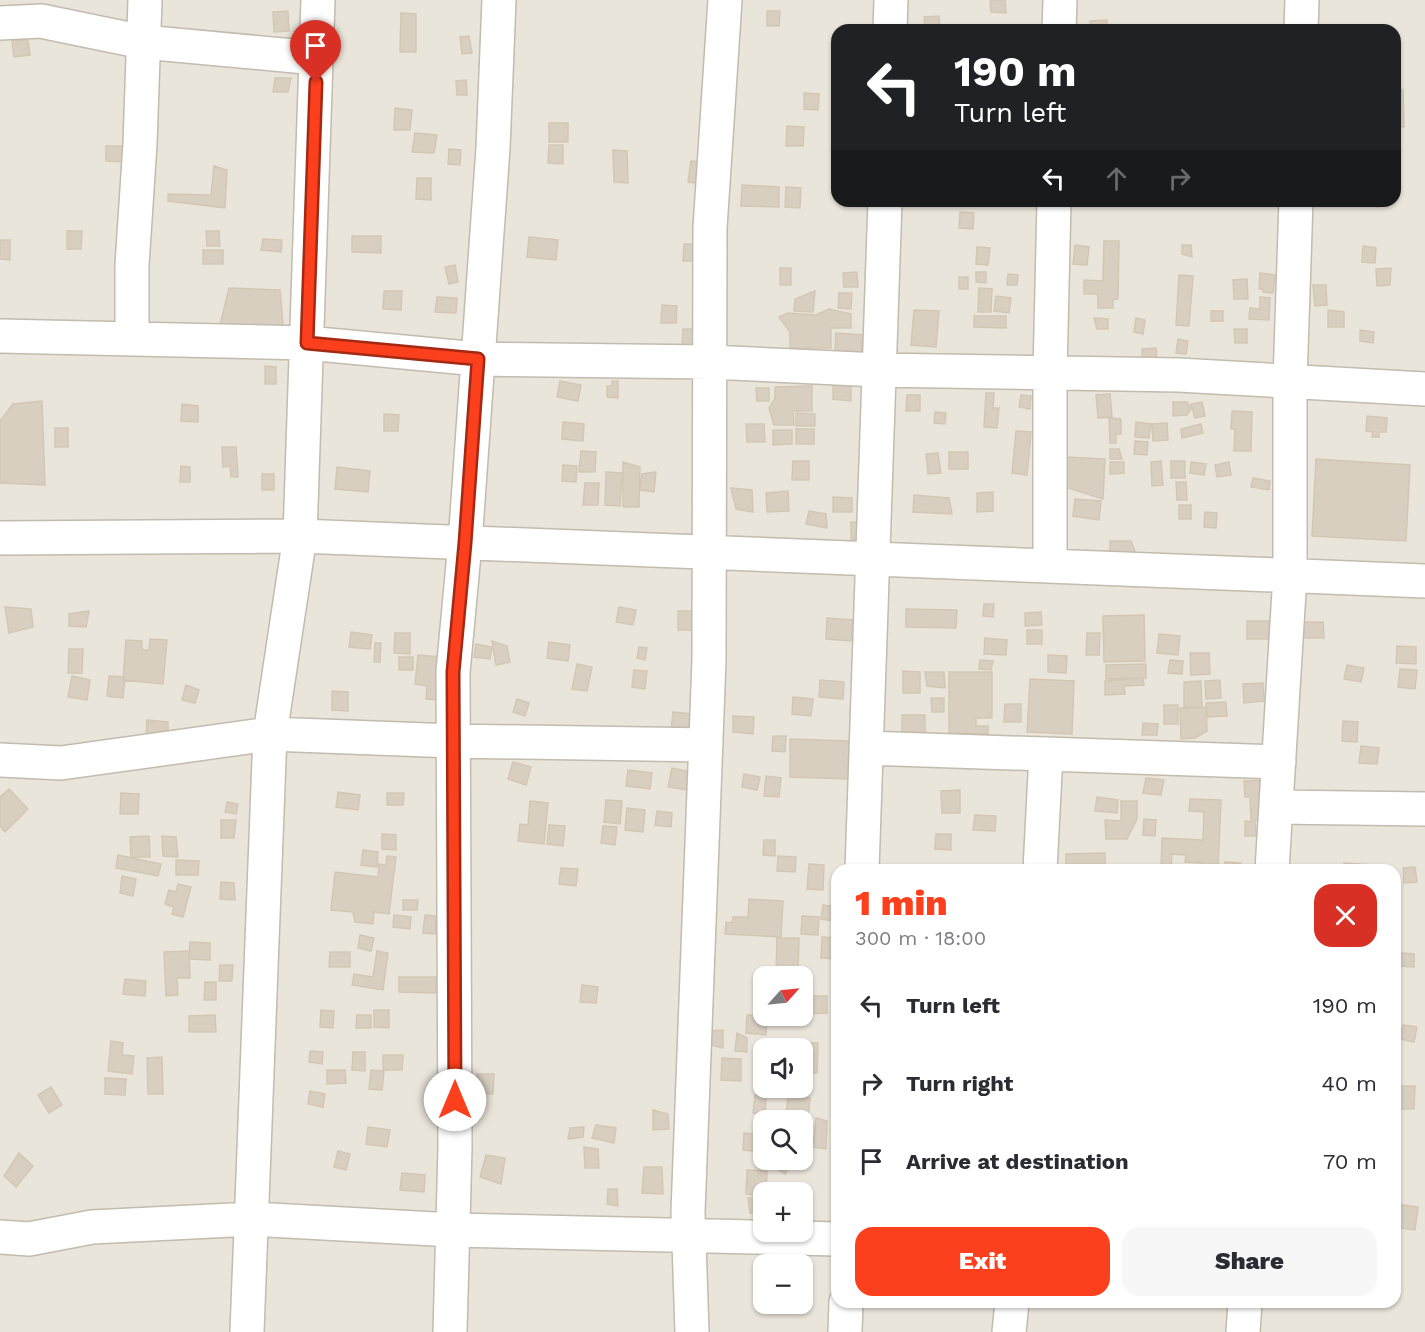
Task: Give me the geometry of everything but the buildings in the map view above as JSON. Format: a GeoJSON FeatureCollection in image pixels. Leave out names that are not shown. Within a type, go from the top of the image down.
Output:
{"type":"FeatureCollection","features":[{"type":"Feature","properties":{"kind":"street"},"geometry":{"type":"LineString","coordinates":[[132,339],[132,265],[140,144],[145,0]]}},
{"type":"Feature","properties":{"kind":"street"},"geometry":{"type":"LineString","coordinates":[[247,1332],[270,734],[300,536],[318,0]]}},
{"type":"Feature","properties":{"kind":"street"},"geometry":{"type":"LineString","coordinates":[[450,1332],[455,1148],[453,672],[465,543],[493,148],[499,0]]}},
{"type":"Feature","properties":{"kind":"street"},"geometry":{"type":"LineString","coordinates":[[692,1332],[688,1212],[706,745],[710,553],[710,228],[725,0]]}},
{"type":"Feature","properties":{"kind":"street"},"geometry":{"type":"LineString","coordinates":[[891,0],[891,24]]}},
{"type":"Feature","properties":{"kind":"street"},"geometry":{"type":"LineString","coordinates":[[1059,24],[1060,0]]}},
{"type":"Feature","properties":{"kind":"street"},"geometry":{"type":"LineString","coordinates":[[1301,24],[1302,0]]}},
{"type":"Feature","properties":{"kind":"street"},"geometry":{"type":"LineString","coordinates":[[0,23],[41,21],[143,42],[316,58]]}},
{"type":"Feature","properties":{"kind":"street"},"geometry":{"type":"LineString","coordinates":[[862,864],[885,207]]}},
{"type":"Feature","properties":{"kind":"street"},"geometry":{"type":"LineString","coordinates":[[1050,566],[1050,373],[1054,207]]}},
{"type":"Feature","properties":{"kind":"street"},"geometry":{"type":"LineString","coordinates":[[1272,864],[1290,575],[1290,381],[1296,207]]}},
{"type":"Feature","properties":{"kind":"street"},"geometry":{"type":"LineString","coordinates":[[0,336],[307,343],[478,359],[710,362],[879,370],[1179,375],[1425,389]]}},
{"type":"Feature","properties":{"kind":"street"},"geometry":{"type":"LineString","coordinates":[[0,538],[300,536],[1425,581]]}},
{"type":"Feature","properties":{"kind":"street"},"geometry":{"type":"LineString","coordinates":[[0,760],[62,763],[270,734],[453,741],[706,745]]}},
{"type":"Feature","properties":{"kind":"street"},"geometry":{"type":"LineString","coordinates":[[866,748],[1279,762]]}},
{"type":"Feature","properties":{"kind":"street"},"geometry":{"type":"LineString","coordinates":[[1040,864],[1046,754]]}},
{"type":"Feature","properties":{"kind":"street"},"geometry":{"type":"LineString","coordinates":[[1276,807],[1425,809]]}},
{"type":"Feature","properties":{"kind":"street"},"geometry":{"type":"LineString","coordinates":[[0,1237],[29,1239],[92,1227],[252,1219],[453,1230],[831,1239]]}},
{"type":"Feature","properties":{"kind":"street"},"geometry":{"type":"LineString","coordinates":[[845,1332],[846,1308]]}},
{"type":"Feature","properties":{"kind":"street"},"geometry":{"type":"LineString","coordinates":[[1010,1332],[1012,1308]]}},
{"type":"Feature","properties":{"kind":"street"},"geometry":{"type":"LineString","coordinates":[[1243,1332],[1245,1308]]}},
{"type":"Feature","properties":{"kind":"shaded area"},"geometry":{"type":"Polygon","coordinates":[[[0,0],[1425,0],[1425,1332],[0,1332],[0,0]]]}},
{"type":"Feature","properties":{"kind":"route"},"geometry":{"type":"LineString","coordinates":[[316,82],[307,343],[478,359],[453,672],[455,1100]]}}]}
